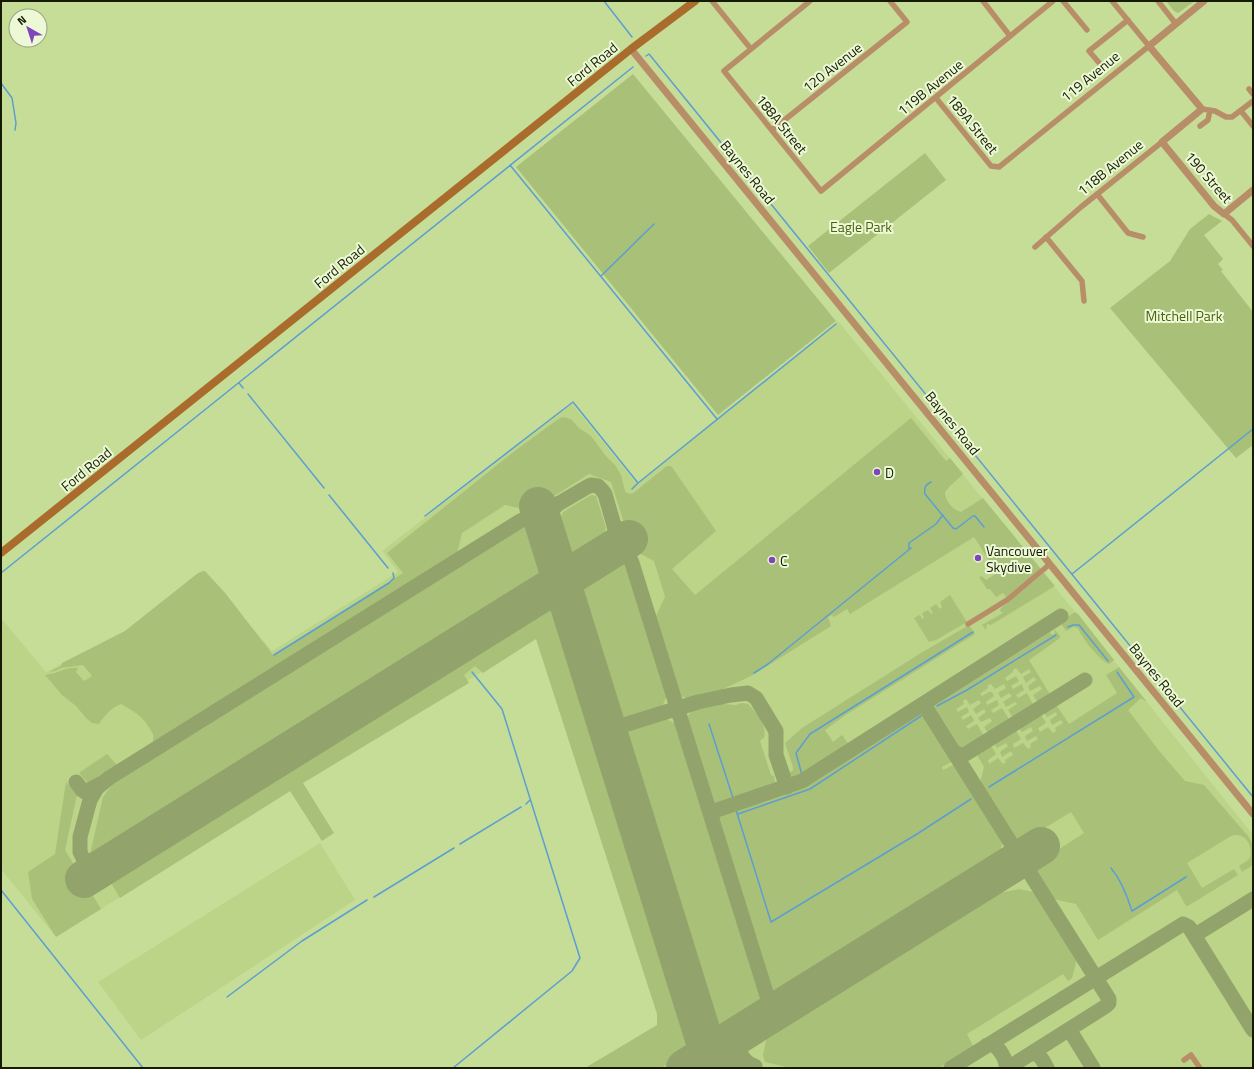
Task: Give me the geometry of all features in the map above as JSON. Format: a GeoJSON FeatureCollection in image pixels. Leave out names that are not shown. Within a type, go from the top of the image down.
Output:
{"type":"FeatureCollection","features":[{"type":"Feature","properties":{"kind":"main road","name":"Ford Road"},"geometry":{"type":"LineString","coordinates":[[1,553],[631,49],[695,1]]}},
{"type":"Feature","properties":{"kind":"street"},"geometry":{"type":"LineString","coordinates":[[712,1],[751,49],[810,1]]}},
{"type":"Feature","properties":{"kind":"street","name":"120 Avenue"},"geometry":{"type":"LineString","coordinates":[[772,130],[907,22],[890,1]]}},
{"type":"Feature","properties":{"kind":"street"},"geometry":{"type":"LineString","coordinates":[[983,1],[1010,36]]}},
{"type":"Feature","properties":{"kind":"street","name":"119B Avenue"},"geometry":{"type":"LineString","coordinates":[[822,191],[1053,1]]}},
{"type":"Feature","properties":{"kind":"street"},"geometry":{"type":"LineString","coordinates":[[1062,1],[1087,30]]}},
{"type":"Feature","properties":{"kind":"street"},"geometry":{"type":"LineString","coordinates":[[1112,1],[1202,110],[1215,111],[1226,117],[1232,117],[1253,101]]}},
{"type":"Feature","properties":{"kind":"street"},"geometry":{"type":"LineString","coordinates":[[1158,1],[1176,24]]}},
{"type":"Feature","properties":{"kind":"street","name":"119 Avenue"},"geometry":{"type":"LineString","coordinates":[[991,166],[999,167],[1204,1]]}},
{"type":"Feature","properties":{"kind":"street"},"geometry":{"type":"LineString","coordinates":[[1101,65],[1089,51],[1128,20]]}},
{"type":"Feature","properties":{"kind":"street","name":"Baynes Road"},"geometry":{"type":"LineString","coordinates":[[631,49],[1253,814]]}},
{"type":"Feature","properties":{"kind":"street","name":"188A Street"},"geometry":{"type":"LineString","coordinates":[[751,49],[724,71],[822,191]]}},
{"type":"Feature","properties":{"kind":"street","name":"189A Street"},"geometry":{"type":"LineString","coordinates":[[936,98],[991,166]]}},
{"type":"Feature","properties":{"kind":"street","name":"118B Avenue"},"geometry":{"type":"LineString","coordinates":[[1035,247],[1097,194],[1202,110]]}},
{"type":"Feature","properties":{"kind":"street"},"geometry":{"type":"LineString","coordinates":[[1200,126],[1208,120],[1210,110]]}},
{"type":"Feature","properties":{"kind":"street"},"geometry":{"type":"LineString","coordinates":[[1241,111],[1253,126]]}},
{"type":"Feature","properties":{"kind":"street","name":"190 Street"},"geometry":{"type":"LineString","coordinates":[[1162,142],[1214,206],[1232,220],[1253,246]]}},
{"type":"Feature","properties":{"kind":"street"},"geometry":{"type":"LineString","coordinates":[[1224,214],[1253,190]]}},
{"type":"Feature","properties":{"kind":"street"},"geometry":{"type":"LineString","coordinates":[[1097,194],[1128,233],[1144,237]]}},
{"type":"Feature","properties":{"kind":"street"},"geometry":{"type":"LineString","coordinates":[[1046,237],[1082,281],[1084,301]]}},
{"type":"Feature","properties":{"kind":"street"},"geometry":{"type":"LineString","coordinates":[[968,624],[1007,600],[1050,564]]}},
{"type":"Feature","properties":{"kind":"street"},"geometry":{"type":"LineString","coordinates":[[1184,1060],[1191,1055],[1200,1068]]}},
{"type":"Feature","properties":{"kind":"shaded area"},"geometry":{"type":"Polygon","coordinates":[[[838,321],[1075,612],[1253,835],[1253,1068],[587,1068],[661,1023],[536,638],[56,937],[1,869],[1,618],[46,672],[125,631],[203,570],[272,651],[398,572],[382,551],[572,404],[637,484],[838,321]]]}},
{"type":"Feature","properties":{"kind":"shaded area"},"geometry":{"type":"Polygon","coordinates":[[[320,843],[355,900],[141,1040],[98,982],[320,843]]]}},
{"type":"Feature","properties":{"kind":"green space"},"geometry":{"type":"Polygon","coordinates":[[[1166,1],[1195,1],[1178,13],[1174,11],[1166,1]]]}},
{"type":"Feature","properties":{"kind":"green space"},"geometry":{"type":"Polygon","coordinates":[[[633,74],[836,321],[718,415],[516,167],[633,74]]]}},
{"type":"Feature","properties":{"kind":"green space","name":"Eagle Park"},"geometry":{"type":"Polygon","coordinates":[[[925,153],[946,180],[829,273],[808,246],[925,153]]]}},
{"type":"Feature","properties":{"kind":"green space","name":"Mitchell Park"},"geometry":{"type":"Polygon","coordinates":[[[1209,214],[1222,221],[1204,235],[1223,259],[1218,264],[1223,270],[1221,271],[1253,312],[1253,445],[1236,458],[1110,308],[1170,261],[1190,229],[1209,214]]]}},
{"type":"Feature","properties":{"kind":"green space"},"geometry":{"type":"Polygon","coordinates":[[[562,417],[572,420],[579,428],[591,436],[605,455],[615,465],[621,475],[625,491],[627,493],[632,494],[667,466],[672,467],[716,531],[672,569],[695,595],[911,418],[946,461],[950,458],[963,474],[945,492],[946,499],[950,505],[961,512],[983,498],[1041,569],[1006,597],[1003,593],[996,597],[990,589],[987,589],[979,577],[982,576],[986,580],[997,573],[974,537],[850,614],[847,609],[834,617],[832,615],[828,617],[831,626],[751,676],[697,699],[687,698],[677,695],[654,620],[665,597],[654,561],[632,549],[636,546],[626,529],[611,482],[589,474],[548,500],[528,505],[529,510],[505,505],[462,533],[456,557],[157,744],[154,743],[153,734],[147,724],[137,714],[121,704],[108,712],[99,724],[92,723],[76,706],[62,695],[45,675],[66,669],[78,668],[76,672],[84,681],[92,676],[83,665],[61,668],[49,672],[61,666],[62,663],[125,631],[198,573],[205,571],[226,594],[273,655],[403,573],[387,553],[516,450],[562,417]]]}},
{"type":"Feature","properties":{"kind":"green space"},"geometry":{"type":"Polygon","coordinates":[[[591,495],[596,496],[606,528],[598,547],[567,566],[556,531],[563,512],[591,495]]]}},
{"type":"Feature","properties":{"kind":"green space"},"geometry":{"type":"Polygon","coordinates":[[[521,525],[536,530],[551,577],[98,860],[90,854],[103,797],[117,778],[521,525]]]}},
{"type":"Feature","properties":{"kind":"green space"},"geometry":{"type":"Polygon","coordinates":[[[615,560],[629,565],[668,693],[661,709],[628,719],[613,711],[573,585],[615,560]]]}},
{"type":"Feature","properties":{"kind":"green space"},"geometry":{"type":"Polygon","coordinates":[[[1044,573],[1055,586],[991,625],[987,624],[986,630],[982,625],[1003,613],[1000,611],[1001,608],[1044,573]]]}},
{"type":"Feature","properties":{"kind":"green space"},"geometry":{"type":"Polygon","coordinates":[[[950,595],[967,622],[936,640],[929,642],[914,618],[920,615],[922,619],[924,618],[922,613],[928,610],[931,614],[933,613],[930,608],[936,604],[940,609],[942,607],[940,602],[950,595]]]}},
{"type":"Feature","properties":{"kind":"green space"},"geometry":{"type":"Polygon","coordinates":[[[556,596],[694,1040],[692,1049],[661,1068],[585,1068],[657,1025],[657,1014],[536,639],[483,673],[475,666],[464,675],[469,683],[303,783],[334,833],[322,841],[290,791],[120,898],[107,876],[556,596]]]}},
{"type":"Feature","properties":{"kind":"green space"},"geometry":{"type":"Polygon","coordinates":[[[1075,612],[1114,660],[1109,664],[1100,658],[1091,648],[1078,628],[1073,627],[1066,631],[1060,622],[1075,612]]]}},
{"type":"Feature","properties":{"kind":"green space"},"geometry":{"type":"Polygon","coordinates":[[[969,625],[975,634],[847,714],[825,730],[833,742],[842,735],[850,746],[796,781],[789,773],[793,770],[793,767],[785,743],[802,728],[921,653],[969,625]]]}},
{"type":"Feature","properties":{"kind":"green space"},"geometry":{"type":"Polygon","coordinates":[[[1054,630],[1060,638],[1029,660],[1051,696],[1038,703],[1033,695],[1042,689],[1040,686],[1030,691],[1028,686],[1036,680],[1034,677],[1026,683],[1023,677],[1031,672],[1029,669],[1021,674],[1016,668],[1005,678],[1007,681],[1016,676],[1019,681],[1011,686],[1013,689],[1022,684],[1024,690],[1016,695],[1018,698],[1027,693],[1034,706],[1013,718],[1008,710],[1017,704],[1015,702],[1006,707],[1003,702],[1012,696],[1009,693],[1001,698],[998,693],[1006,688],[1004,684],[995,689],[991,684],[988,685],[988,688],[980,694],[982,696],[992,692],[994,696],[986,702],[987,705],[997,700],[999,705],[991,710],[993,713],[1002,708],[1010,721],[989,734],[984,727],[992,721],[990,718],[981,722],[978,718],[986,712],[984,709],[976,714],[973,709],[981,703],[979,700],[970,705],[966,699],[963,701],[964,704],[956,709],[958,712],[967,707],[969,712],[961,717],[963,720],[971,715],[974,721],[966,726],[968,729],[977,724],[984,736],[960,751],[934,709],[934,704],[1050,632],[1052,635],[1055,633],[1054,630]]]}},
{"type":"Feature","properties":{"kind":"green space"},"geometry":{"type":"Polygon","coordinates":[[[1119,667],[1147,702],[1141,698],[1128,710],[1160,752],[1185,781],[1204,785],[1248,836],[1253,845],[1253,865],[1242,872],[1239,866],[1250,858],[1251,848],[1244,837],[1236,835],[1231,836],[1187,863],[1202,888],[1234,869],[1238,875],[1188,906],[1186,906],[1177,890],[1098,940],[1076,904],[1053,899],[1033,866],[1084,833],[1071,812],[1020,843],[1012,834],[980,783],[984,767],[976,753],[990,744],[996,754],[988,760],[989,764],[998,758],[1003,764],[1006,762],[1005,760],[1013,755],[1011,751],[1002,757],[1000,752],[1008,746],[1006,743],[997,748],[993,742],[1015,729],[1021,739],[1013,744],[1014,748],[1023,743],[1028,749],[1031,747],[1030,744],[1038,739],[1036,736],[1027,741],[1025,736],[1033,731],[1031,727],[1022,732],[1018,727],[1040,713],[1046,723],[1038,728],[1040,732],[1048,727],[1053,733],[1056,731],[1055,728],[1063,723],[1061,720],[1052,725],[1050,720],[1057,715],[1056,712],[1047,717],[1043,711],[1055,703],[1069,724],[1117,693],[1106,675],[1119,667]]]}},
{"type":"Feature","properties":{"kind":"green space"},"geometry":{"type":"Polygon","coordinates":[[[710,703],[736,705],[741,703],[748,704],[758,715],[763,723],[765,733],[764,738],[760,741],[771,775],[774,776],[776,788],[723,805],[711,804],[686,721],[690,713],[695,708],[710,703]]]}},
{"type":"Feature","properties":{"kind":"green space"},"geometry":{"type":"Polygon","coordinates":[[[921,712],[953,761],[942,767],[943,770],[955,764],[1003,841],[998,857],[779,995],[769,989],[715,818],[723,812],[798,787],[859,748],[861,750],[921,712]]]}},
{"type":"Feature","properties":{"kind":"green space"},"geometry":{"type":"Polygon","coordinates":[[[663,717],[679,726],[762,991],[757,1008],[719,1032],[711,1029],[622,743],[631,727],[663,717]]]}},
{"type":"Feature","properties":{"kind":"green space"},"geometry":{"type":"Polygon","coordinates":[[[107,754],[117,765],[117,769],[90,786],[79,773],[107,754]]]}},
{"type":"Feature","properties":{"kind":"green space"},"geometry":{"type":"Polygon","coordinates":[[[66,782],[77,795],[65,850],[101,909],[56,937],[32,899],[28,872],[55,854],[66,782]]]}},
{"type":"Feature","properties":{"kind":"green space"},"geometry":{"type":"Polygon","coordinates":[[[1019,889],[1034,892],[1077,959],[1072,978],[1068,981],[1063,974],[967,1034],[973,1046],[939,1068],[791,1068],[765,1062],[763,1055],[768,1031],[985,896],[1019,889]]]}},
{"type":"Feature","properties":{"kind":"waterway"},"geometry":{"type":"LineString","coordinates":[[604,1],[632,37]]}},
{"type":"Feature","properties":{"kind":"waterway"},"geometry":{"type":"LineString","coordinates":[[646,56],[649,54],[1253,797]]}},
{"type":"Feature","properties":{"kind":"waterway"},"geometry":{"type":"LineString","coordinates":[[1,573],[633,67]]}},
{"type":"Feature","properties":{"kind":"waterway"},"geometry":{"type":"LineString","coordinates":[[1,83],[12,98],[16,123],[15,130]]}},
{"type":"Feature","properties":{"kind":"waterway"},"geometry":{"type":"LineString","coordinates":[[510,165],[717,419]]}},
{"type":"Feature","properties":{"kind":"waterway"},"geometry":{"type":"LineString","coordinates":[[601,276],[654,224]]}},
{"type":"Feature","properties":{"kind":"waterway"},"geometry":{"type":"LineString","coordinates":[[632,489],[836,324]]}},
{"type":"Feature","properties":{"kind":"waterway"},"geometry":{"type":"LineString","coordinates":[[239,383],[243,388]]}},
{"type":"Feature","properties":{"kind":"waterway"},"geometry":{"type":"LineString","coordinates":[[248,394],[324,488]]}},
{"type":"Feature","properties":{"kind":"waterway"},"geometry":{"type":"LineString","coordinates":[[425,516],[573,402],[638,483]]}},
{"type":"Feature","properties":{"kind":"waterway"},"geometry":{"type":"LineString","coordinates":[[1072,574],[1253,429]]}},
{"type":"Feature","properties":{"kind":"waterway"},"geometry":{"type":"LineString","coordinates":[[931,482],[925,487],[925,494],[953,528],[956,529],[973,516],[975,516],[984,527]]}},
{"type":"Feature","properties":{"kind":"waterway"},"geometry":{"type":"LineString","coordinates":[[329,495],[388,568]]}},
{"type":"Feature","properties":{"kind":"waterway"},"geometry":{"type":"LineString","coordinates":[[909,549],[909,543],[936,524],[943,515]]}},
{"type":"Feature","properties":{"kind":"waterway"},"geometry":{"type":"LineString","coordinates":[[754,673],[768,664],[911,548]]}},
{"type":"Feature","properties":{"kind":"waterway"},"geometry":{"type":"LineString","coordinates":[[274,655],[389,583],[394,578],[393,573]]}},
{"type":"Feature","properties":{"kind":"waterway"},"geometry":{"type":"LineString","coordinates":[[1068,627],[1079,625],[1108,661]]}},
{"type":"Feature","properties":{"kind":"waterway"},"geometry":{"type":"LineString","coordinates":[[802,775],[796,753],[810,734],[973,632]]}},
{"type":"Feature","properties":{"kind":"waterway"},"geometry":{"type":"LineString","coordinates":[[937,706],[967,690],[1056,635]]}},
{"type":"Feature","properties":{"kind":"waterway"},"geometry":{"type":"LineString","coordinates":[[453,1068],[572,971],[580,958],[502,709],[472,672]]}},
{"type":"Feature","properties":{"kind":"waterway"},"geometry":{"type":"LineString","coordinates":[[989,787],[1134,697],[1117,672]]}},
{"type":"Feature","properties":{"kind":"waterway"},"geometry":{"type":"LineString","coordinates":[[738,814],[810,789],[921,716]]}},
{"type":"Feature","properties":{"kind":"waterway"},"geometry":{"type":"LineString","coordinates":[[709,724],[733,798]]}},
{"type":"Feature","properties":{"kind":"waterway"},"geometry":{"type":"LineString","coordinates":[[736,810],[771,922],[917,834],[971,799]]}},
{"type":"Feature","properties":{"kind":"waterway"},"geometry":{"type":"LineString","coordinates":[[526,804],[530,800]]}},
{"type":"Feature","properties":{"kind":"waterway"},"geometry":{"type":"LineString","coordinates":[[460,844],[521,807]]}},
{"type":"Feature","properties":{"kind":"waterway"},"geometry":{"type":"LineString","coordinates":[[374,897],[454,848]]}},
{"type":"Feature","properties":{"kind":"waterway"},"geometry":{"type":"LineString","coordinates":[[1111,868],[1123,888],[1132,911],[1186,877]]}},
{"type":"Feature","properties":{"kind":"waterway"},"geometry":{"type":"LineString","coordinates":[[1,890],[143,1068]]}},
{"type":"Feature","properties":{"kind":"waterway"},"geometry":{"type":"LineString","coordinates":[[227,997],[302,941],[367,900]]}},
{"type":"Feature","properties":{"kind":"taxiway"},"geometry":{"type":"LineString","coordinates":[[102,868],[96,870],[88,868],[80,852],[80,837],[90,800],[97,788],[109,778],[520,521],[558,504],[591,485],[598,486],[605,494],[615,529],[613,542],[608,550],[601,556]]}},
{"type":"Feature","properties":{"kind":"taxiway"},"geometry":{"type":"LineString","coordinates":[[547,534],[549,517],[559,503]]}},
{"type":"Feature","properties":{"kind":"taxiway"},"geometry":{"type":"LineString","coordinates":[[614,524],[632,563],[768,999],[766,1014],[747,1031],[740,1040],[739,1046],[742,1056],[747,1062],[755,1066]]}},
{"type":"Feature","properties":{"kind":"taxiway"},"geometry":{"type":"LineString","coordinates":[[712,819],[713,813],[717,810],[802,781],[1061,616]]}},
{"type":"Feature","properties":{"kind":"taxiway"},"geometry":{"type":"LineString","coordinates":[[954,752],[964,755],[1085,680]]}},
{"type":"Feature","properties":{"kind":"taxiway"},"geometry":{"type":"LineString","coordinates":[[608,730],[698,702],[748,693],[756,698],[776,731],[776,755],[787,787]]}},
{"type":"Feature","properties":{"kind":"taxiway"},"geometry":{"type":"LineString","coordinates":[[920,706],[923,705],[926,708],[1109,999],[1109,1003],[1106,1006],[1008,1068]]}},
{"type":"Feature","properties":{"kind":"taxiway"},"geometry":{"type":"LineString","coordinates":[[76,782],[85,792],[100,784]]}},
{"type":"Feature","properties":{"kind":"taxiway"},"geometry":{"type":"LineString","coordinates":[[1191,930],[1195,933],[1200,932],[1253,899]]}},
{"type":"Feature","properties":{"kind":"taxiway"},"geometry":{"type":"LineString","coordinates":[[951,1068],[1183,924],[1189,927],[1253,1030]]}},
{"type":"Feature","properties":{"kind":"taxiway"},"geometry":{"type":"LineString","coordinates":[[701,1031],[711,1048],[727,1059]]}},
{"type":"Feature","properties":{"kind":"taxiway"},"geometry":{"type":"LineString","coordinates":[[1064,1033],[1068,1032],[1072,1034],[1093,1068]]}},
{"type":"Feature","properties":{"kind":"taxiway"},"geometry":{"type":"LineString","coordinates":[[987,1045],[992,1044],[1000,1051],[1004,1058],[1006,1068]]}},
{"type":"Feature","properties":{"kind":"taxiway"},"geometry":{"type":"LineString","coordinates":[[1030,1054],[1036,1054],[1039,1056],[1047,1068]]}},
{"type":"Feature","properties":{"kind":"taxiway"},"geometry":{"type":"LineString","coordinates":[[689,1066],[706,1059],[714,1058],[721,1058],[754,1066]]}},
{"type":"Feature","properties":{"kind":"runway"},"geometry":{"type":"LineString","coordinates":[[538,506],[713,1068]]}},
{"type":"Feature","properties":{"kind":"runway"},"geometry":{"type":"LineString","coordinates":[[84,879],[629,539]]}},
{"type":"Feature","properties":{"kind":"runway"},"geometry":{"type":"LineString","coordinates":[[685,1068],[1041,846]]}},
{"type":"Feature","properties":{"kind":"place","name":"D"},"geometry":{"type":"Point","coordinates":[877,472]}},
{"type":"Feature","properties":{"kind":"place","name":"Vancouver Skydive"},"geometry":{"type":"Point","coordinates":[978,558]}},
{"type":"Feature","properties":{"kind":"place","name":"C"},"geometry":{"type":"Point","coordinates":[772,560]}}]}
